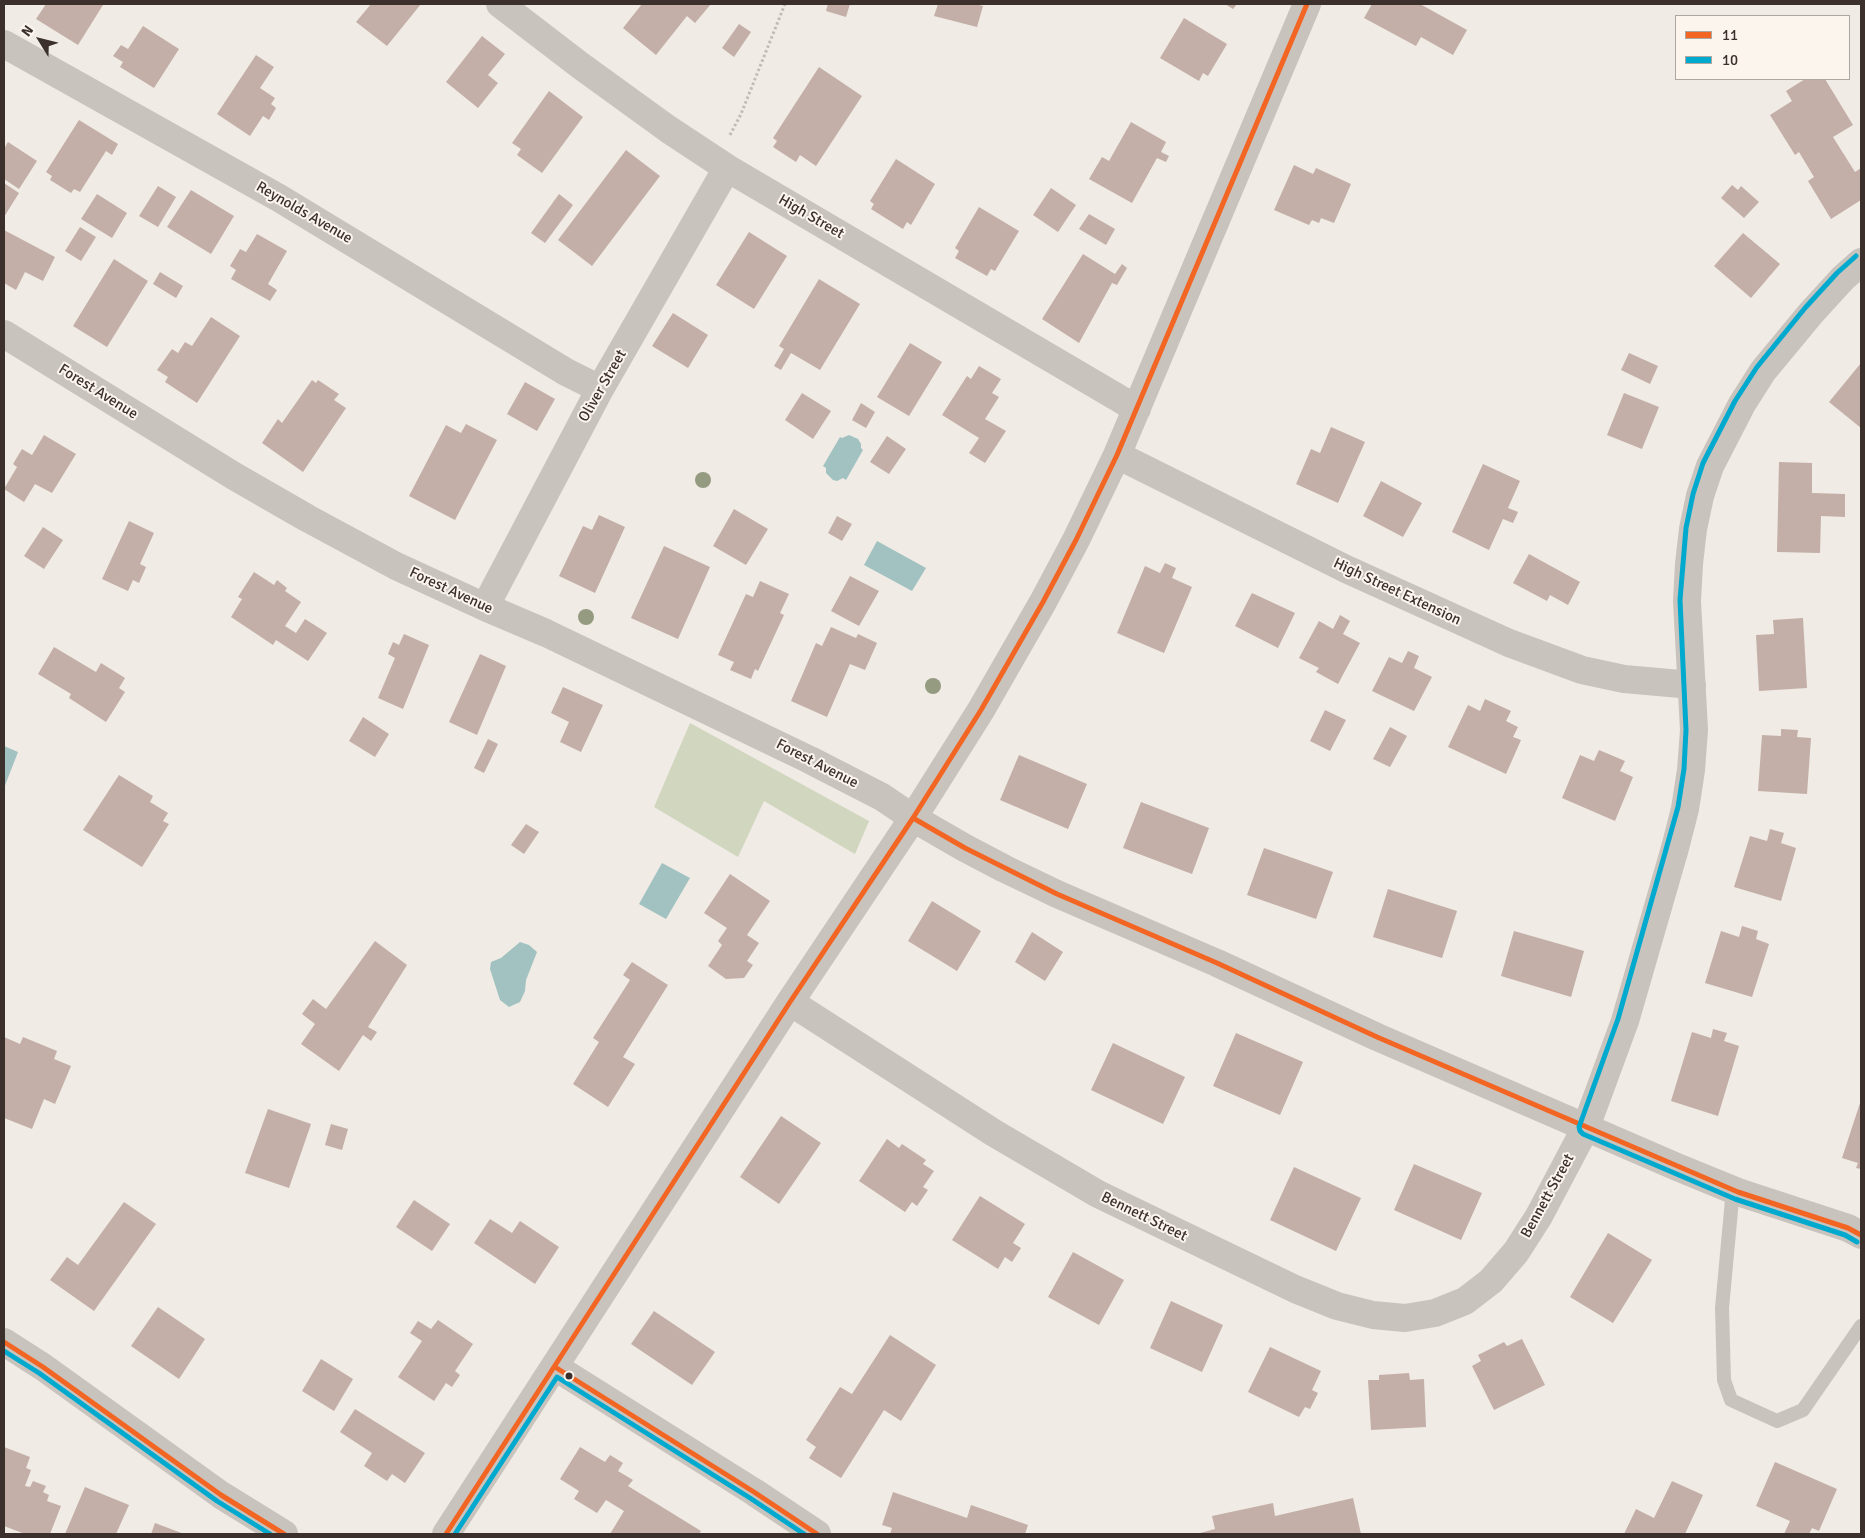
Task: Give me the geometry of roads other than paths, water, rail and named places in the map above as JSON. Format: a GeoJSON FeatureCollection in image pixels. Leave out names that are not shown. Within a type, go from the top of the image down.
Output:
{"type":"FeatureCollection","features":[{"type":"Feature","properties":{"kind":"street","name":"High Street"},"geometry":{"type":"LineString","coordinates":[[500,4],[668,129],[721,164],[1137,409]]}},
{"type":"Feature","properties":{"kind":"street"},"geometry":{"type":"LineString","coordinates":[[446,1534],[790,1002],[913,818],[982,710],[1043,602],[1076,540],[1117,455],[1307,4]]}},
{"type":"Feature","properties":{"kind":"street","name":"Reynolds Avenue"},"geometry":{"type":"LineString","coordinates":[[4,44],[279,198],[566,372],[600,389]]}},
{"type":"Feature","properties":{"kind":"street","name":"Oliver Street"},"geometry":{"type":"LineString","coordinates":[[485,607],[721,164]]}},
{"type":"Feature","properties":{"kind":"street","name":"Bennett Street"},"geometry":{"type":"LineString","coordinates":[[790,1002],[994,1133],[1098,1194],[1295,1289],[1336,1306],[1373,1315],[1405,1318],[1436,1313],[1465,1301],[1491,1281],[1516,1252],[1539,1216],[1586,1128],[1625,1020],[1683,817],[1691,770],[1694,730],[1687,609],[1689,564],[1693,529],[1700,496],[1710,466],[1742,404],[1763,371],[1810,312],[1861,262]]}},
{"type":"Feature","properties":{"kind":"street","name":"Forest Avenue"},"geometry":{"type":"LineString","coordinates":[[4,334],[234,476],[396,566],[485,607],[546,632],[770,740],[882,797],[913,818],[965,848],[1057,894],[1217,963],[1586,1128],[1733,1189],[1848,1228],[1861,1235]]}},
{"type":"Feature","properties":{"kind":"street","name":"High Street Extension"},"geometry":{"type":"LineString","coordinates":[[1117,455],[1346,569],[1509,643],[1582,670],[1624,679],[1692,685]]}},
{"type":"Feature","properties":{"kind":"street"},"geometry":{"type":"LineString","coordinates":[[4,1342],[43,1367],[221,1495],[284,1534]]}},
{"type":"Feature","properties":{"kind":"street"},"geometry":{"type":"LineString","coordinates":[[555,1367],[754,1492],[817,1534]]}},
{"type":"Feature","properties":{"kind":"lane"},"geometry":{"type":"LineString","coordinates":[[1733,1189],[1722,1308],[1724,1380],[1731,1400],[1777,1420],[1803,1410],[1861,1326]]}},
{"type":"Feature","properties":{"kind":"water"},"geometry":{"type":"Polygon","coordinates":[[[849,435],[858,439],[863,450],[846,480],[843,478],[837,481],[833,480],[826,473],[826,468],[823,466],[840,437],[849,435]]]}},
{"type":"Feature","properties":{"kind":"water"},"geometry":{"type":"Polygon","coordinates":[[[877,541],[926,568],[912,591],[864,565],[877,541]]]}},
{"type":"Feature","properties":{"kind":"water"},"geometry":{"type":"Polygon","coordinates":[[[4,746],[18,752],[4,788],[4,746]]]}},
{"type":"Feature","properties":{"kind":"water"},"geometry":{"type":"Polygon","coordinates":[[[662,863],[690,878],[666,919],[639,904],[662,863]]]}},
{"type":"Feature","properties":{"kind":"water"},"geometry":{"type":"Polygon","coordinates":[[[520,942],[529,945],[537,952],[520,1002],[509,1007],[500,1000],[490,969],[491,962],[501,958],[520,942]]]}}]}
